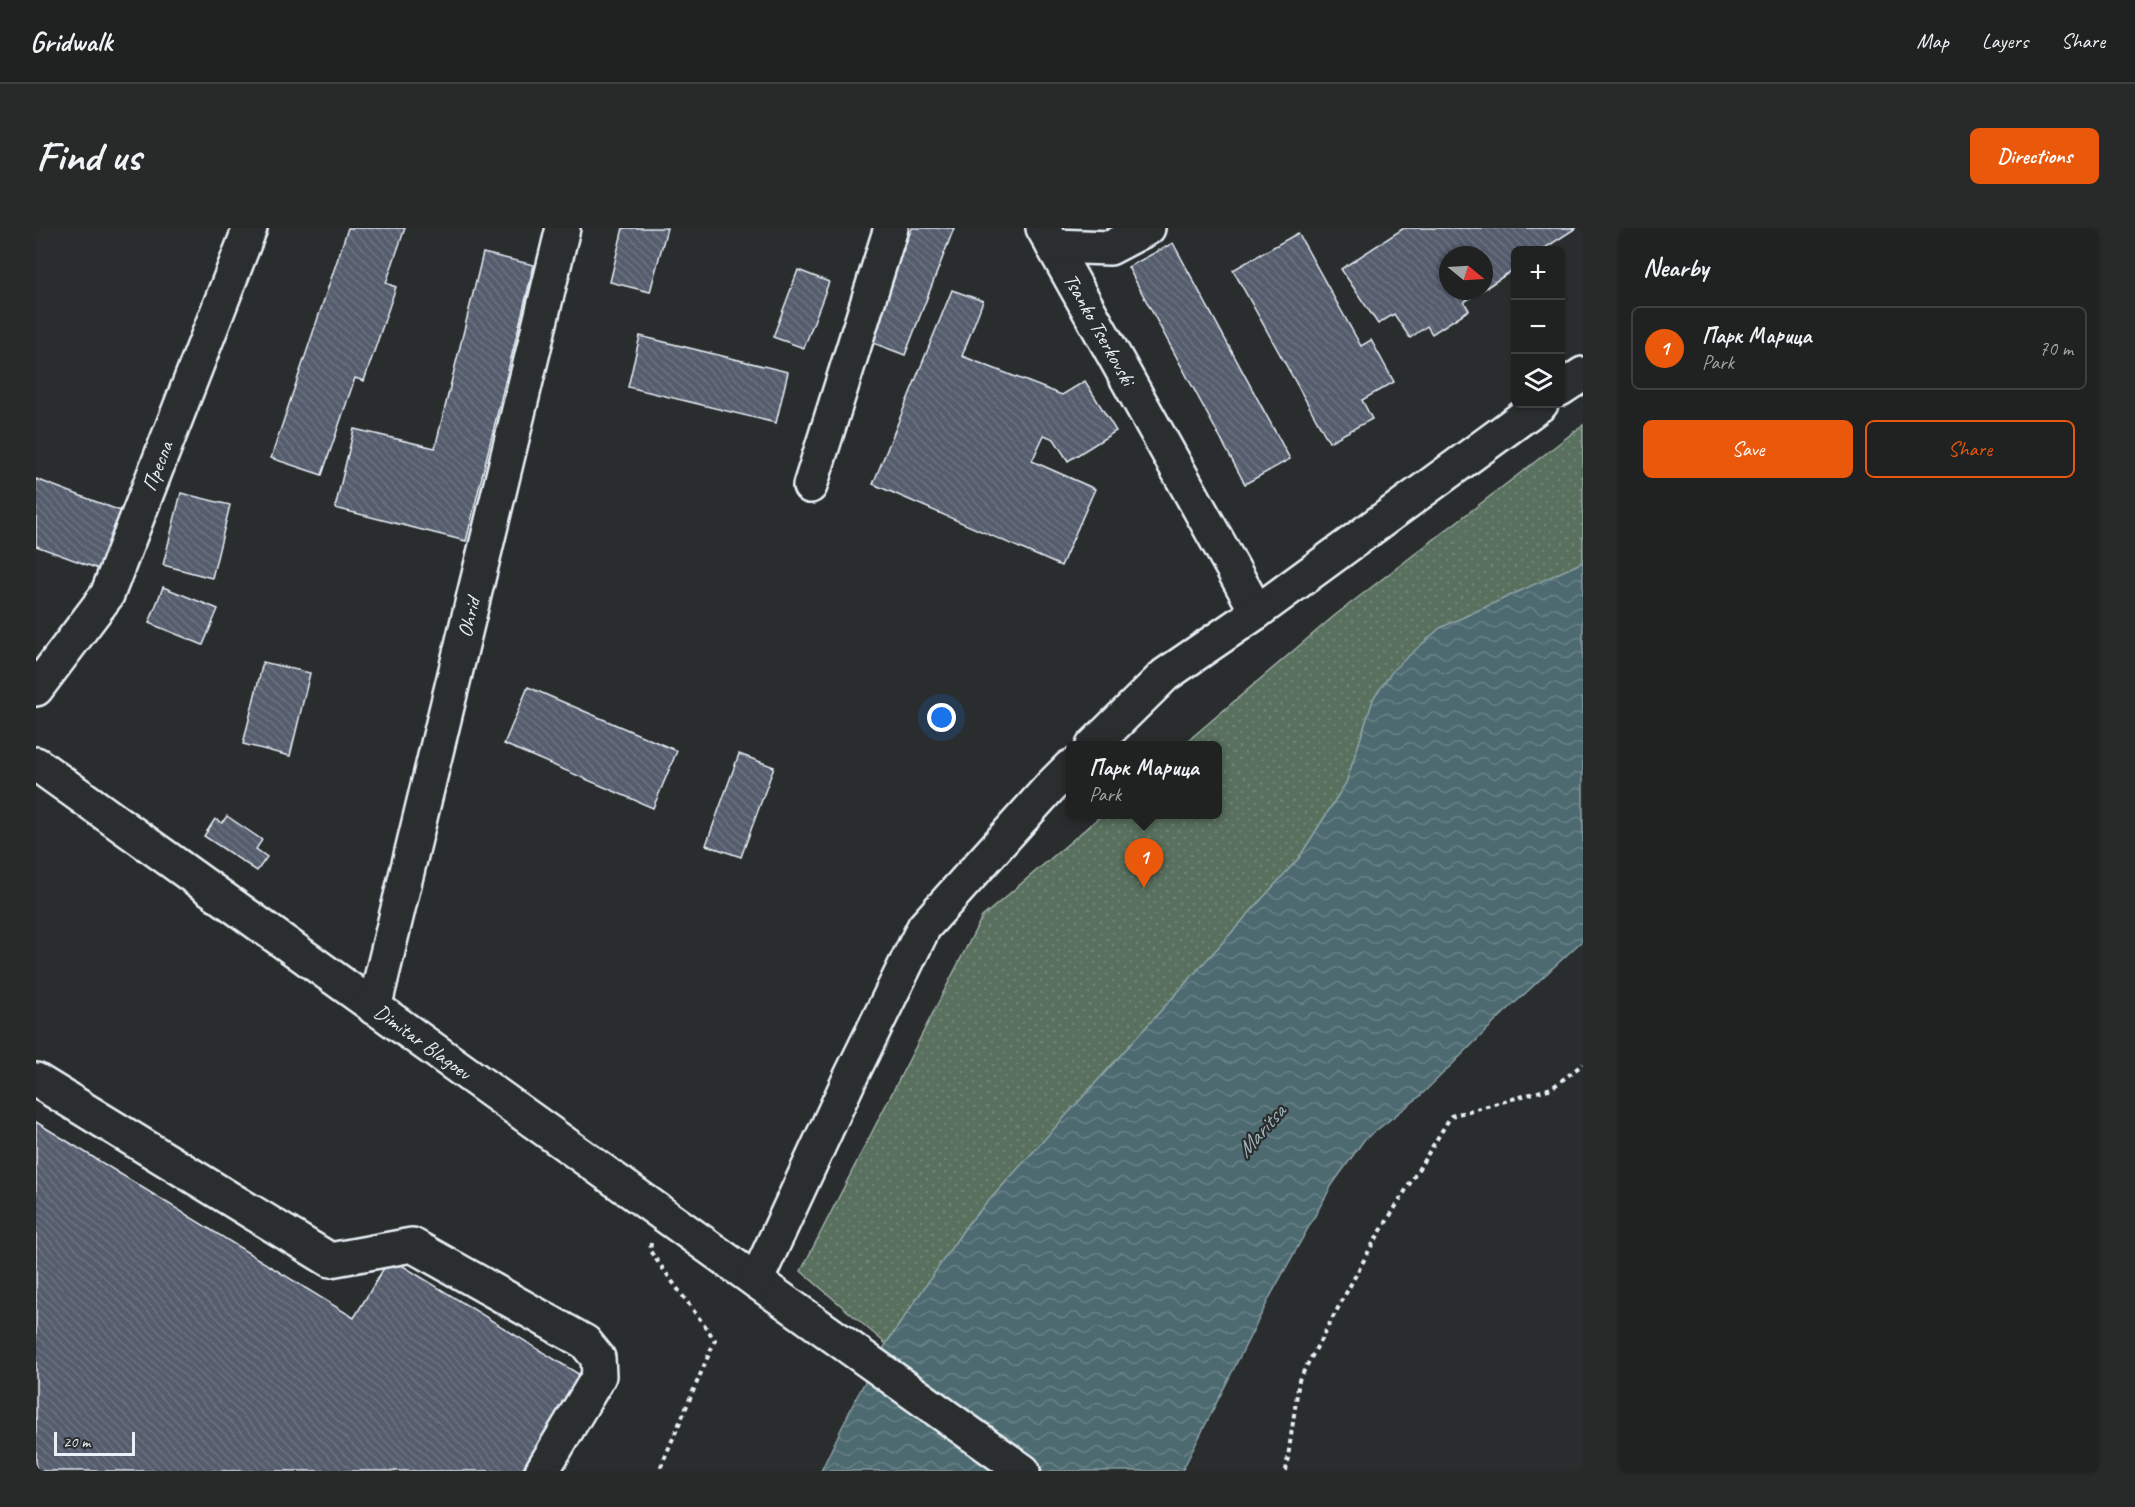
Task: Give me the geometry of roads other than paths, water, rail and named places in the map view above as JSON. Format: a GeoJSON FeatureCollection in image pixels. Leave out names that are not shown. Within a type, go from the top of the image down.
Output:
{"type":"FeatureCollection","features":[{"type":"Feature","properties":{"kind":"street","name":"Преспа"},"geometry":{"type":"LineString","coordinates":[[36,689],[107,595],[250,228]]}},
{"type":"Feature","properties":{"kind":"street","name":"Ohrid"},"geometry":{"type":"LineString","coordinates":[[374,1008],[563,228]]}},
{"type":"Feature","properties":{"kind":"street"},"geometry":{"type":"LineString","coordinates":[[810,486],[891,228]]}},
{"type":"Feature","properties":{"kind":"street"},"geometry":{"type":"LineString","coordinates":[[1048,237],[1110,248],[1148,228]]}},
{"type":"Feature","properties":{"kind":"street","name":"Tsanko Tserkovski"},"geometry":{"type":"LineString","coordinates":[[1048,237],[1257,612]]}},
{"type":"Feature","properties":{"kind":"street"},"geometry":{"type":"LineString","coordinates":[[1565,386],[1583,374]]}},
{"type":"Feature","properties":{"kind":"street"},"geometry":{"type":"LineString","coordinates":[[1098,741],[1165,675],[1257,612],[1536,408]]}},
{"type":"Feature","properties":{"kind":"street"},"geometry":{"type":"LineString","coordinates":[[756,1281],[851,1076],[924,927],[1066,772]]}},
{"type":"Feature","properties":{"kind":"street","name":"Dimitar Blagoev"},"geometry":{"type":"LineString","coordinates":[[39,773],[374,1008],[1023,1471]]}},
{"type":"Feature","properties":{"kind":"street"},"geometry":{"type":"LineString","coordinates":[[36,1080],[330,1260],[412,1245],[585,1342],[598,1358],[599,1376],[542,1471]]}},
{"type":"Feature","properties":{"kind":"water","name":"Maritsa"},"geometry":{"type":"Polygon","coordinates":[[[1583,562],[1583,940],[1504,1013],[1419,1097],[1364,1140],[1332,1185],[1272,1293],[1182,1471],[821,1471],[856,1398],[886,1344],[967,1225],[1299,858],[1346,783],[1374,697],[1394,669],[1440,628],[1583,562]]]}},
{"type":"Feature","properties":{"kind":"place","name":"Парк Марица"},"geometry":{"type":"Point","coordinates":[1144,888]}}]}
